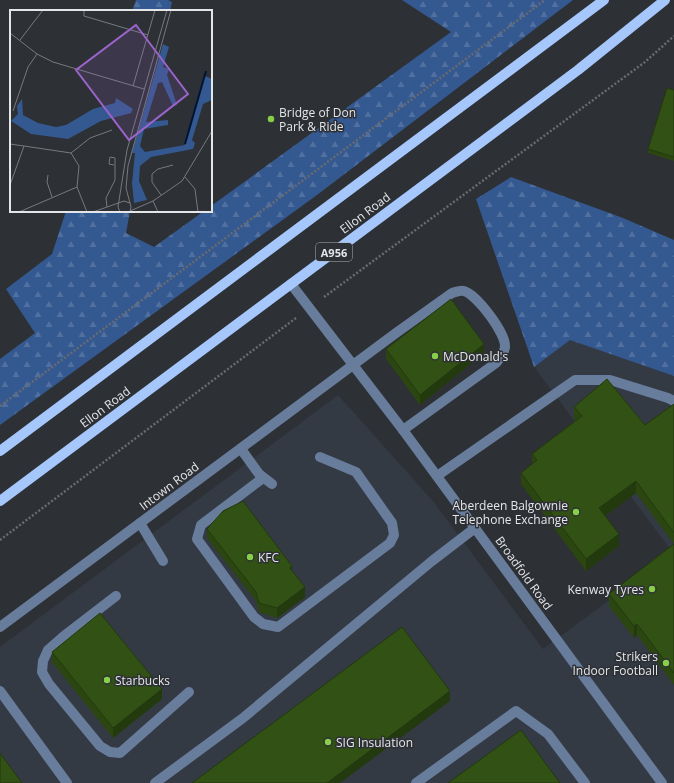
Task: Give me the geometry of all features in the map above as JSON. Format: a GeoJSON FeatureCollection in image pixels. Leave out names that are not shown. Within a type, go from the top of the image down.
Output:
{"type":"FeatureCollection","features":[{"type":"Feature","properties":{"kind":"main road"},"geometry":{"type":"LineString","coordinates":[[0,451],[604,0]]}},
{"type":"Feature","properties":{"kind":"main road","name":"Ellon Road"},"geometry":{"type":"LineString","coordinates":[[0,501],[578,70],[665,0]]}},
{"type":"Feature","properties":{"kind":"street","name":"Broadfold Road"},"geometry":{"type":"LineString","coordinates":[[291,284],[404,430],[662,783]]}},
{"type":"Feature","properties":{"kind":"street","name":"Intown Road"},"geometry":{"type":"LineString","coordinates":[[0,627],[452,293],[463,291],[472,295],[479,302],[503,336],[505,346],[503,355],[496,363],[404,430]]}},
{"type":"Feature","properties":{"kind":"street"},"geometry":{"type":"LineString","coordinates":[[437,476],[575,380],[610,380],[674,401]]}},
{"type":"Feature","properties":{"kind":"street"},"geometry":{"type":"LineString","coordinates":[[241,449],[259,474],[272,484]]}},
{"type":"Feature","properties":{"kind":"street"},"geometry":{"type":"LineString","coordinates":[[263,478],[201,525],[196,539],[254,617],[264,624],[278,627],[390,543],[394,535],[392,523],[356,472],[320,457]]}},
{"type":"Feature","properties":{"kind":"street"},"geometry":{"type":"LineString","coordinates":[[140,523],[163,561]]}},
{"type":"Feature","properties":{"kind":"street"},"geometry":{"type":"LineString","coordinates":[[155,783],[243,718],[432,561],[475,528]]}},
{"type":"Feature","properties":{"kind":"street"},"geometry":{"type":"LineString","coordinates":[[116,596],[48,650],[43,661],[42,672],[49,684],[100,746],[110,752],[120,753],[189,692]]}},
{"type":"Feature","properties":{"kind":"street"},"geometry":{"type":"LineString","coordinates":[[0,691],[67,783]]}},
{"type":"Feature","properties":{"kind":"street"},"geometry":{"type":"LineString","coordinates":[[416,783],[516,711],[548,734],[585,783]]}},
{"type":"Feature","properties":{"kind":"path"},"geometry":{"type":"LineString","coordinates":[[0,406],[545,0]]}},
{"type":"Feature","properties":{"kind":"path"},"geometry":{"type":"LineString","coordinates":[[329,293],[645,62],[674,36]]}},
{"type":"Feature","properties":{"kind":"path"},"geometry":{"type":"LineString","coordinates":[[0,540],[294,319]]}},
{"type":"Feature","properties":{"kind":"shaded area"},"geometry":{"type":"Polygon","coordinates":[[[570,339],[674,376],[674,783],[0,783],[0,647],[338,395],[433,501],[543,649],[673,553],[534,367],[570,339]]]}},
{"type":"Feature","properties":{"kind":"green space"},"geometry":{"type":"Polygon","coordinates":[[[136,0],[168,0],[172,2],[170,10],[132,10],[136,0]]]}},
{"type":"Feature","properties":{"kind":"green space"},"geometry":{"type":"Polygon","coordinates":[[[402,0],[573,0],[317,195],[0,425],[0,359],[35,333],[6,289],[52,254],[66,212],[130,212],[126,233],[154,247],[203,212],[212,212],[212,205],[451,32],[402,0]]]}},
{"type":"Feature","properties":{"kind":"green space"},"geometry":{"type":"Polygon","coordinates":[[[511,177],[623,218],[674,240],[674,376],[570,340],[534,367],[476,199],[511,177]]]}},
{"type":"Feature","properties":{"kind":"building"},"geometry":{"type":"Polygon","coordinates":[[[667,88],[674,90],[674,157],[648,149],[667,88]]]}},
{"type":"Feature","properties":{"kind":"building","name":"McDonald's"},"geometry":{"type":"Polygon","coordinates":[[[451,299],[484,344],[420,395],[386,349],[451,299]]]}},
{"type":"Feature","properties":{"kind":"building"},"geometry":{"type":"Polygon","coordinates":[[[607,379],[645,425],[674,404],[674,533],[636,481],[599,508],[619,534],[586,559],[521,473],[537,460],[532,454],[582,416],[574,407],[607,379]]]}},
{"type":"Feature","properties":{"kind":"building","name":"KFC"},"geometry":{"type":"Polygon","coordinates":[[[243,501],[292,566],[290,568],[305,587],[277,608],[259,603],[256,592],[207,529],[223,511],[243,501]]]}},
{"type":"Feature","properties":{"kind":"building"},"geometry":{"type":"Polygon","coordinates":[[[674,544],[674,673],[637,624],[634,626],[609,594],[674,544]]]}},
{"type":"Feature","properties":{"kind":"building","name":"Starbucks"},"geometry":{"type":"Polygon","coordinates":[[[100,613],[162,689],[113,728],[52,652],[100,613]]]}},
{"type":"Feature","properties":{"kind":"building","name":"SIG Insulation"},"geometry":{"type":"Polygon","coordinates":[[[402,627],[450,691],[327,783],[192,783],[402,627]]]}},
{"type":"Feature","properties":{"kind":"building"},"geometry":{"type":"Polygon","coordinates":[[[521,730],[560,783],[448,783],[521,730]]]}},
{"type":"Feature","properties":{"kind":"building"},"geometry":{"type":"Polygon","coordinates":[[[0,753],[22,783],[0,783],[0,753]]]}},
{"type":"Feature","properties":{"kind":"place","name":"Bridge of Don Park & Ride"},"geometry":{"type":"Point","coordinates":[271,119]}},
{"type":"Feature","properties":{"kind":"place","name":"McDonald's"},"geometry":{"type":"Point","coordinates":[435,356]}},
{"type":"Feature","properties":{"kind":"place","name":"Aberdeen Balgownie Telephone Exchange"},"geometry":{"type":"Point","coordinates":[576,512]}},
{"type":"Feature","properties":{"kind":"place","name":"KFC"},"geometry":{"type":"Point","coordinates":[250,557]}},
{"type":"Feature","properties":{"kind":"place","name":"Kenway Tyres"},"geometry":{"type":"Point","coordinates":[652,589]}},
{"type":"Feature","properties":{"kind":"place","name":"Strikers Indoor Football"},"geometry":{"type":"Point","coordinates":[666,663]}},
{"type":"Feature","properties":{"kind":"place","name":"Starbucks"},"geometry":{"type":"Point","coordinates":[107,680]}},
{"type":"Feature","properties":{"kind":"place","name":"SIG Insulation"},"geometry":{"type":"Point","coordinates":[328,742]}}]}
